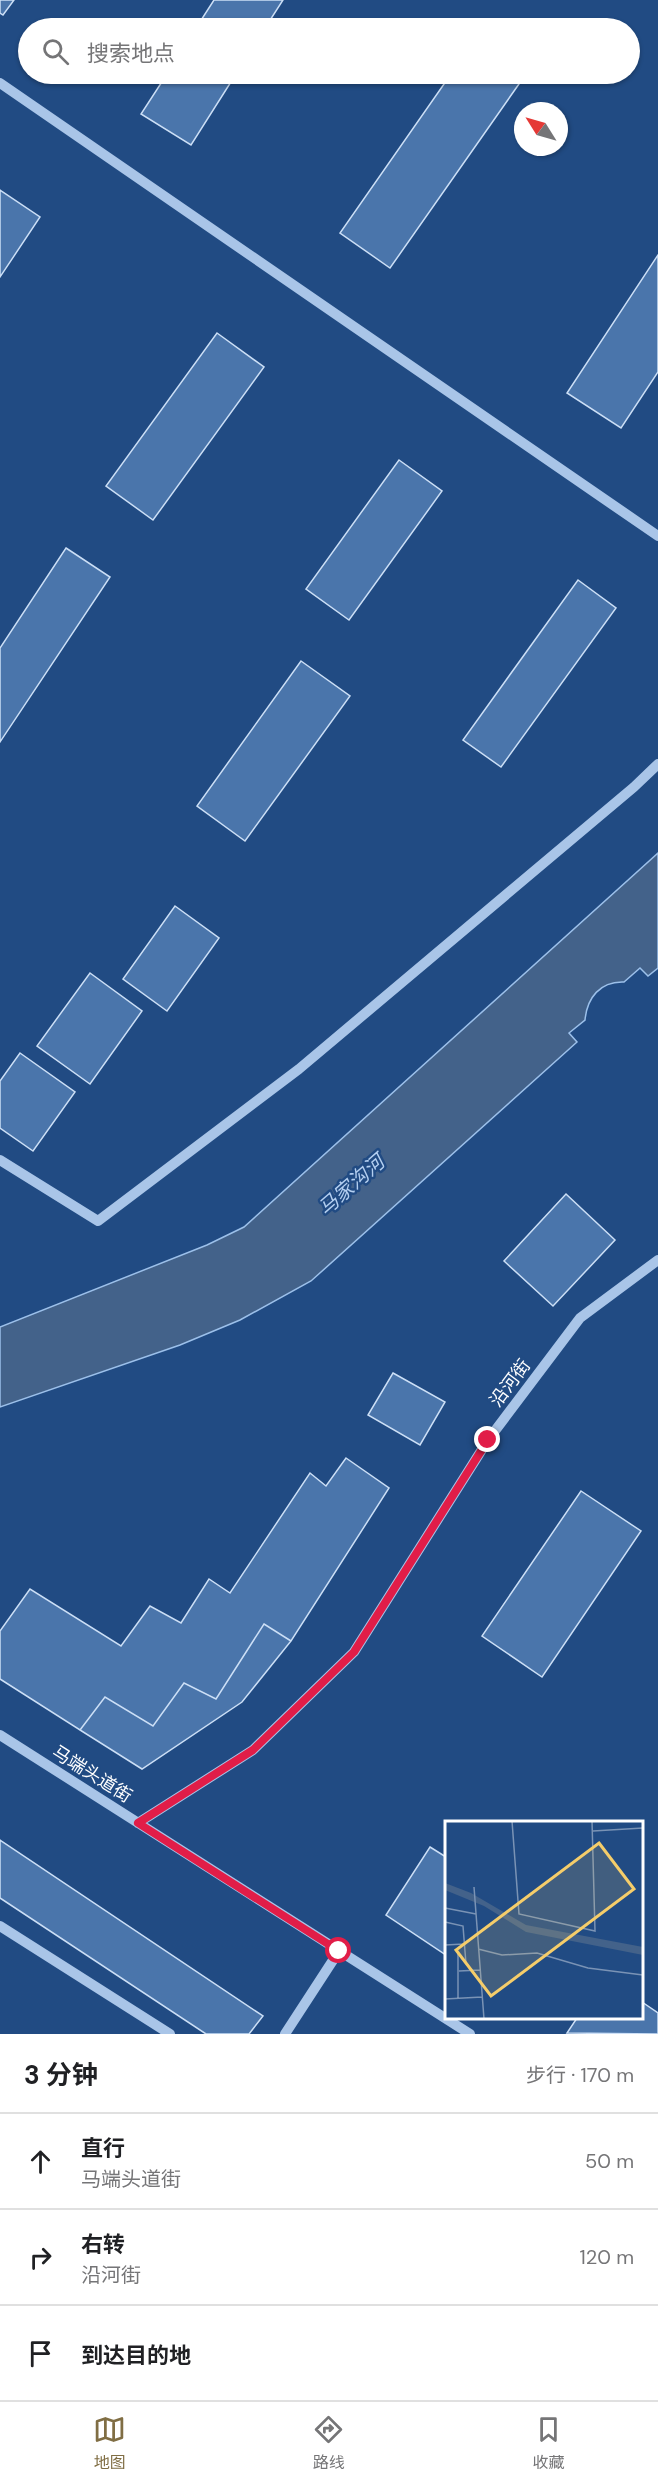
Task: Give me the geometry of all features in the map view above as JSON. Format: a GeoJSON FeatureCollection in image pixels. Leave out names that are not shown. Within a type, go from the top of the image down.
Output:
{"type":"FeatureCollection","features":[{"type":"Feature","properties":{"kind":"street"},"geometry":{"type":"LineString","coordinates":[[0,83],[658,536]]}},
{"type":"Feature","properties":{"kind":"street"},"geometry":{"type":"LineString","coordinates":[[0,1160],[98,1221],[299,1069],[634,787],[658,764]]}},
{"type":"Feature","properties":{"kind":"street","name":"沿河街"},"geometry":{"type":"LineString","coordinates":[[138,1823],[253,1750],[354,1652],[488,1440],[580,1318],[658,1260]]}},
{"type":"Feature","properties":{"kind":"street","name":"马端头道街"},"geometry":{"type":"LineString","coordinates":[[0,1735],[445,2018]]}},
{"type":"Feature","properties":{"kind":"street"},"geometry":{"type":"LineString","coordinates":[[0,1926],[170,2034]]}},
{"type":"Feature","properties":{"kind":"street"},"geometry":{"type":"LineString","coordinates":[[285,2034],[339,1951]]}},
{"type":"Feature","properties":{"kind":"street","name":"马端头道街"},"geometry":{"type":"LineString","coordinates":[[446,2019],[470,2034]]}},
{"type":"Feature","properties":{"kind":"water","name":"马家沟河"},"geometry":{"type":"Polygon","coordinates":[[[658,853],[658,968],[648,976],[640,968],[624,982],[608,984],[596,992],[586,1012],[585,1020],[569,1033],[577,1042],[311,1281],[240,1320],[180,1345],[0,1407],[0,1327],[207,1245],[244,1227],[658,853]]]}},
{"type":"Feature","properties":{"kind":"building"},"geometry":{"type":"Polygon","coordinates":[[[0,0],[14,0],[3,15],[0,13],[0,0]]]}},
{"type":"Feature","properties":{"kind":"building"},"geometry":{"type":"Polygon","coordinates":[[[214,0],[283,0],[271,18],[202,18],[214,0]]]}},
{"type":"Feature","properties":{"kind":"building"},"geometry":{"type":"Polygon","coordinates":[[[160,84],[230,84],[191,145],[141,114],[160,84]]]}},
{"type":"Feature","properties":{"kind":"building"},"geometry":{"type":"Polygon","coordinates":[[[444,84],[519,84],[390,268],[340,233],[444,84]]]}},
{"type":"Feature","properties":{"kind":"building"},"geometry":{"type":"Polygon","coordinates":[[[0,190],[40,217],[0,277],[0,190]]]}},
{"type":"Feature","properties":{"kind":"building"},"geometry":{"type":"Polygon","coordinates":[[[658,255],[658,372],[621,428],[567,393],[658,255]]]}},
{"type":"Feature","properties":{"kind":"building"},"geometry":{"type":"Polygon","coordinates":[[[217,333],[264,367],[153,520],[106,486],[217,333]]]}},
{"type":"Feature","properties":{"kind":"building"},"geometry":{"type":"Polygon","coordinates":[[[399,460],[442,491],[349,620],[306,589],[399,460]]]}},
{"type":"Feature","properties":{"kind":"building"},"geometry":{"type":"Polygon","coordinates":[[[66,548],[110,577],[0,742],[0,648],[66,548]]]}},
{"type":"Feature","properties":{"kind":"building"},"geometry":{"type":"Polygon","coordinates":[[[578,580],[616,608],[501,767],[463,740],[578,580]]]}},
{"type":"Feature","properties":{"kind":"building"},"geometry":{"type":"Polygon","coordinates":[[[301,661],[350,696],[245,841],[197,806],[301,661]]]}},
{"type":"Feature","properties":{"kind":"building"},"geometry":{"type":"Polygon","coordinates":[[[175,906],[219,938],[167,1011],[123,979],[175,906]]]}},
{"type":"Feature","properties":{"kind":"building"},"geometry":{"type":"Polygon","coordinates":[[[90,973],[142,1011],[90,1084],[37,1046],[90,973]]]}},
{"type":"Feature","properties":{"kind":"building"},"geometry":{"type":"Polygon","coordinates":[[[20,1053],[75,1092],[33,1151],[0,1128],[0,1081],[20,1053]]]}},
{"type":"Feature","properties":{"kind":"building"},"geometry":{"type":"Polygon","coordinates":[[[566,1194],[615,1240],[553,1306],[504,1261],[566,1194]]]}},
{"type":"Feature","properties":{"kind":"building"},"geometry":{"type":"Polygon","coordinates":[[[393,1373],[445,1402],[420,1445],[368,1415],[393,1373]]]}},
{"type":"Feature","properties":{"kind":"building"},"geometry":{"type":"Polygon","coordinates":[[[346,1458],[389,1488],[291,1641],[264,1624],[216,1699],[184,1683],[153,1726],[105,1697],[80,1730],[0,1679],[0,1631],[30,1589],[121,1646],[150,1606],[181,1623],[209,1579],[230,1593],[310,1473],[326,1486],[346,1458]]]}},
{"type":"Feature","properties":{"kind":"building"},"geometry":{"type":"Polygon","coordinates":[[[581,1491],[641,1531],[542,1677],[482,1636],[581,1491]]]}},
{"type":"Feature","properties":{"kind":"building"},"geometry":{"type":"Polygon","coordinates":[[[264,1624],[291,1641],[242,1702],[142,1769],[80,1730],[105,1697],[153,1726],[184,1683],[216,1699],[264,1624]]]}},
{"type":"Feature","properties":{"kind":"building"},"geometry":{"type":"Polygon","coordinates":[[[0,1840],[263,2016],[249,2034],[206,2034],[0,1898],[0,1840]]]}},
{"type":"Feature","properties":{"kind":"building"},"geometry":{"type":"Polygon","coordinates":[[[430,1847],[445,1856],[445,1954],[386,1915],[430,1847]]]}},
{"type":"Feature","properties":{"kind":"building"},"geometry":{"type":"Polygon","coordinates":[[[643,2003],[658,2013],[658,2034],[567,2033],[576,2019],[643,2019],[643,2003]]]}},
{"type":"Feature","properties":{"kind":"route"},"geometry":{"type":"LineString","coordinates":[[339,1951],[138,1823],[253,1750],[354,1652],[488,1440]]}}]}
